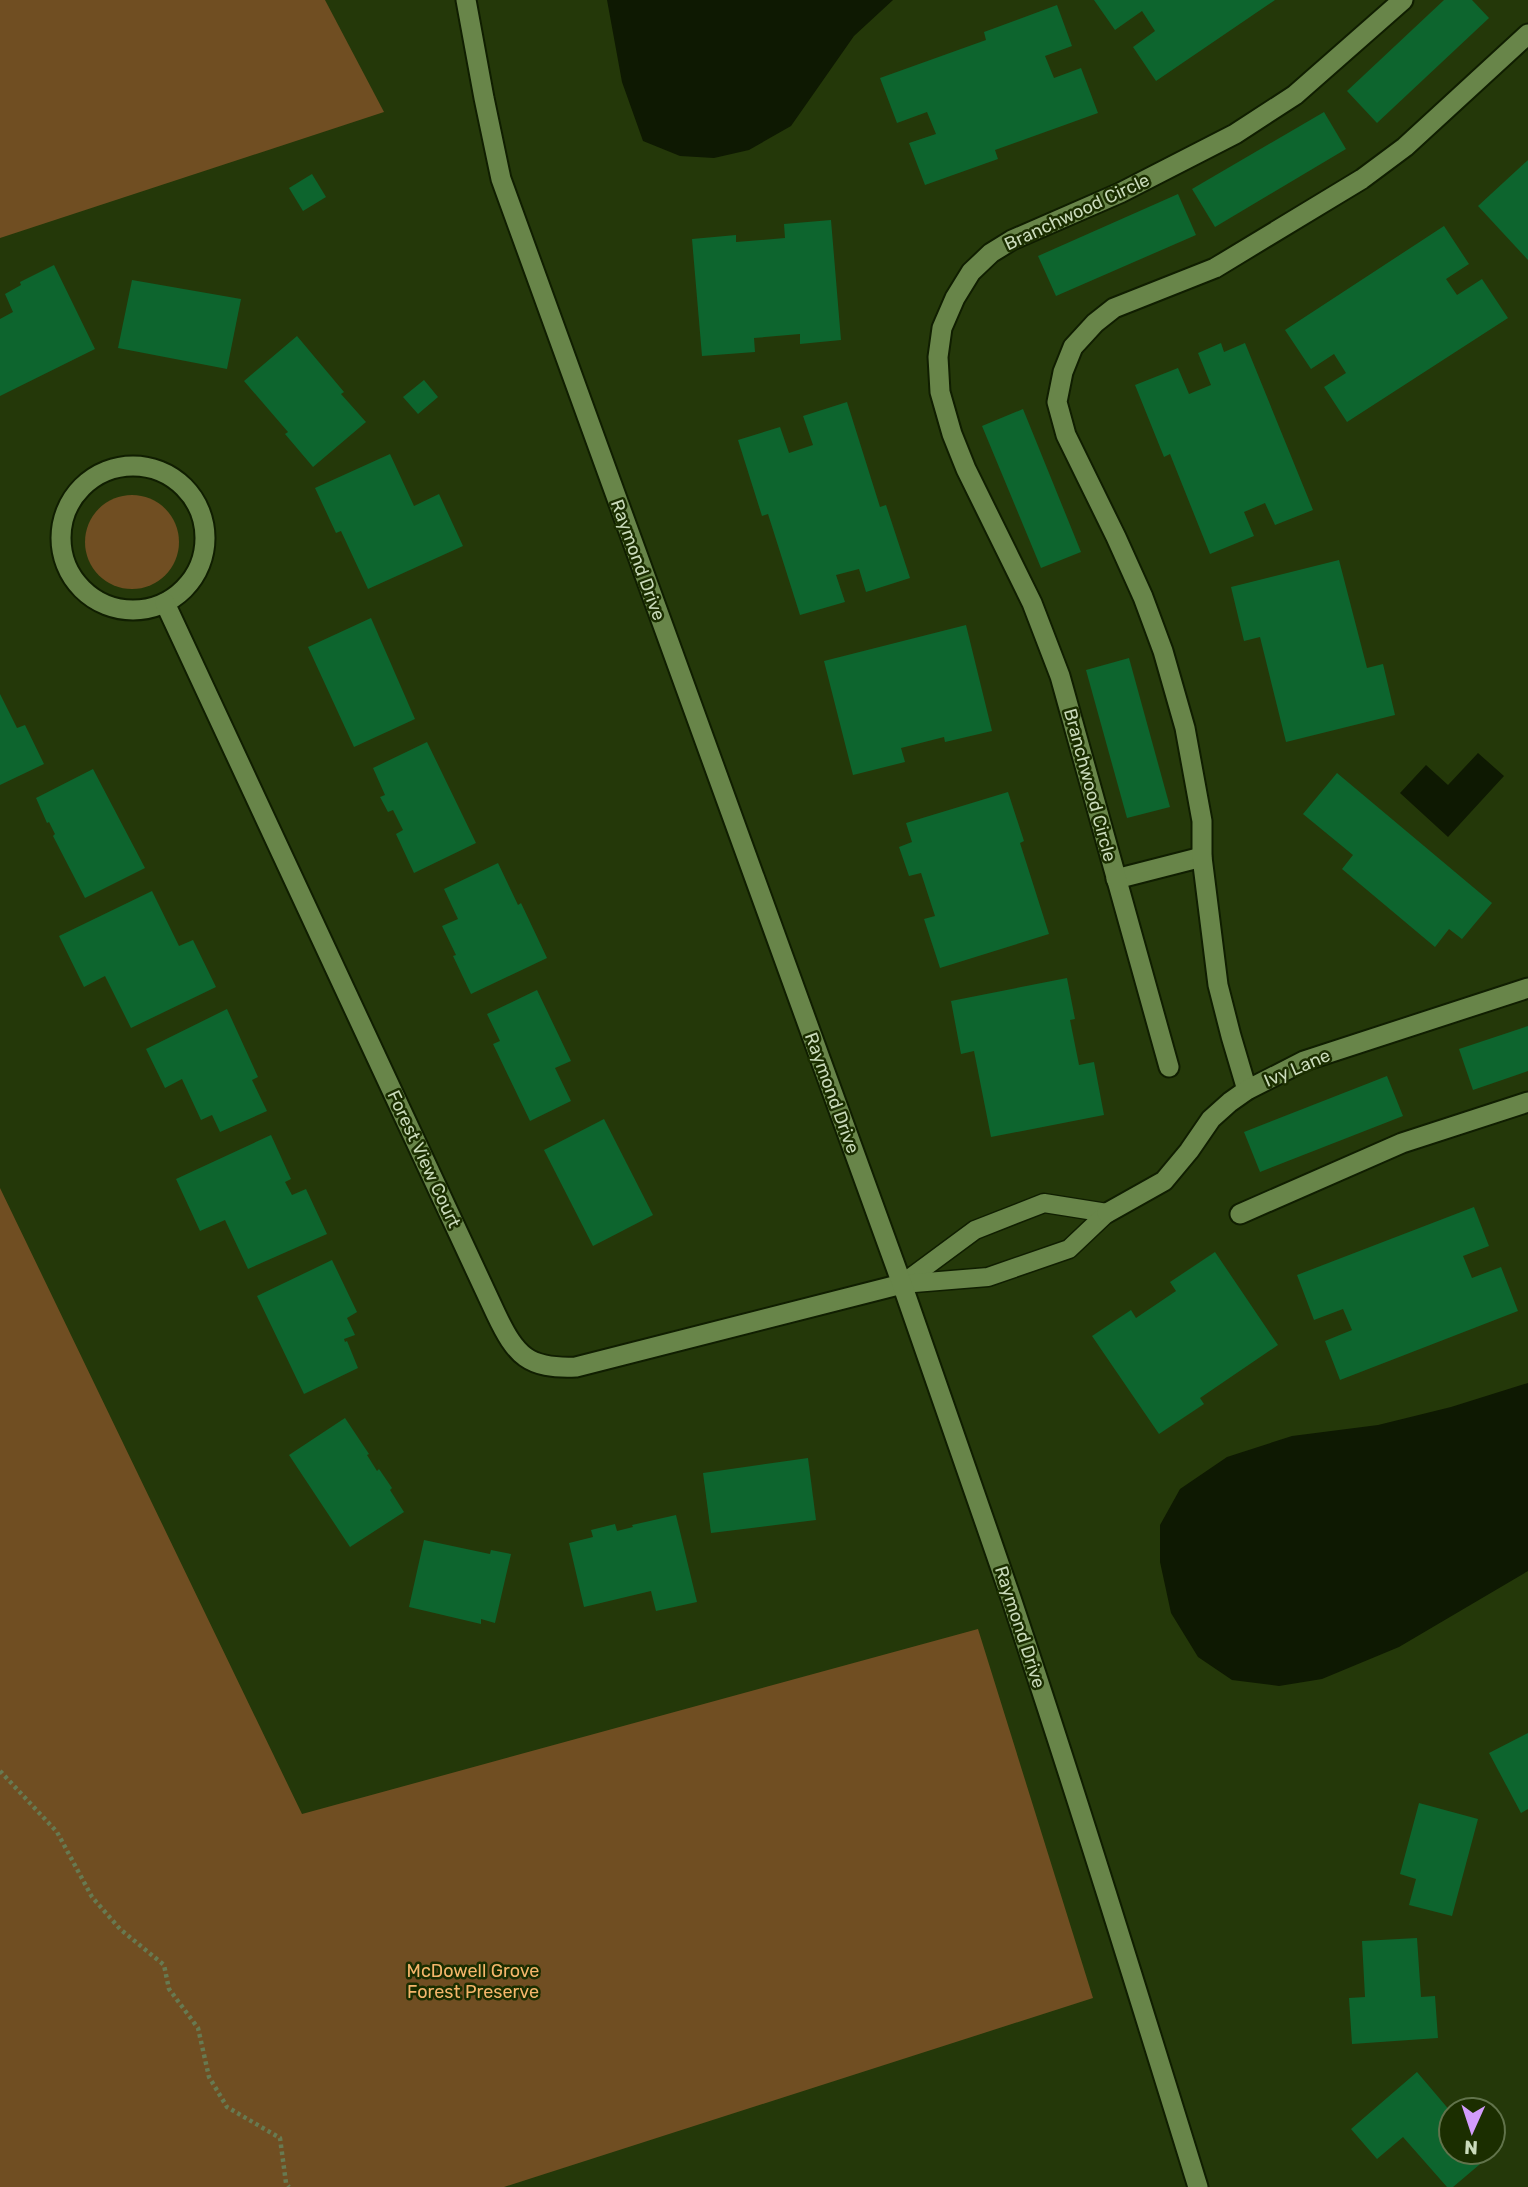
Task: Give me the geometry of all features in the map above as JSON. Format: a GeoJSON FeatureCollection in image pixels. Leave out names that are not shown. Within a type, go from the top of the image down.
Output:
{"type":"FeatureCollection","features":[{"type":"Feature","properties":{"kind":"street","name":"Raymond Drive"},"geometry":{"type":"LineString","coordinates":[[466,0],[501,179],[902,1284],[1011,1598],[1198,2187]]}},
{"type":"Feature","properties":{"kind":"street","name":"Branchwood Circle"},"geometry":{"type":"LineString","coordinates":[[1169,1067],[1060,676],[1032,603],[966,469],[952,434],[940,392],[938,356],[942,328],[955,298],[971,272],[992,253],[1013,240],[1120,193],[1235,135],[1295,95],[1403,0]]}},
{"type":"Feature","properties":{"kind":"street"},"geometry":{"type":"LineString","coordinates":[[1247,1090],[1218,985],[1202,857],[1202,821],[1185,728],[1163,651],[1143,597],[1066,435],[1057,402],[1063,372],[1073,347],[1095,323],[1114,308],[1215,268],[1362,179],[1414,139],[1528,34]]}},
{"type":"Feature","properties":{"kind":"street"},"geometry":{"type":"LineString","coordinates":[[119,468],[157,470],[174,478],[198,507],[204,524],[202,562],[181,593],[165,603],[147,609],[128,610],[109,606],[92,598],[68,570],[62,552],[64,515],[85,484],[101,474],[119,468]]}},
{"type":"Feature","properties":{"kind":"street","name":"Forest View Court"},"geometry":{"type":"LineString","coordinates":[[165,603],[496,1314],[517,1349],[533,1362],[556,1368],[576,1367],[902,1284]]}},
{"type":"Feature","properties":{"kind":"street","name":"Branchwood Circle"},"geometry":{"type":"LineString","coordinates":[[1116,879],[1202,857]]}},
{"type":"Feature","properties":{"kind":"street","name":"Ivy Lane"},"geometry":{"type":"LineString","coordinates":[[1107,1213],[1164,1181],[1211,1119],[1247,1090],[1304,1061],[1528,988]]}},
{"type":"Feature","properties":{"kind":"street"},"geometry":{"type":"LineString","coordinates":[[1240,1214],[1402,1143],[1528,1102]]}},
{"type":"Feature","properties":{"kind":"lane"},"geometry":{"type":"LineString","coordinates":[[902,1284],[975,1230],[1045,1203],[1107,1213]]}},
{"type":"Feature","properties":{"kind":"lane","name":"Ivy Lane"},"geometry":{"type":"LineString","coordinates":[[902,1284],[988,1277],[1046,1257],[1069,1249],[1107,1213]]}},
{"type":"Feature","properties":{"kind":"path"},"geometry":{"type":"LineString","coordinates":[[0,1771],[58,1832],[92,1897],[120,1929],[164,1965],[169,1989],[198,2028],[209,2077],[227,2107],[280,2138],[286,2183],[289,2187]]}},
{"type":"Feature","properties":{"kind":"green space"},"geometry":{"type":"Polygon","coordinates":[[[0,0],[325,0],[384,112],[0,238],[0,0]]]}},
{"type":"Feature","properties":{"kind":"green space"},"geometry":{"type":"Polygon","coordinates":[[[132,495],[150,499],[165,509],[175,524],[179,542],[175,560],[165,575],[150,585],[132,589],[114,585],[99,575],[89,560],[85,542],[89,524],[99,509],[114,499],[132,495]]]}},
{"type":"Feature","properties":{"kind":"green space","name":"McDowell Grove Forest Preserve"},"geometry":{"type":"Polygon","coordinates":[[[0,1188],[302,1814],[978,1629],[1093,1998],[504,2187],[0,2187],[0,1188]]]}},
{"type":"Feature","properties":{"kind":"shaded area"},"geometry":{"type":"Polygon","coordinates":[[[607,0],[893,0],[854,36],[791,126],[749,150],[714,158],[680,156],[643,141],[622,82],[607,0]]]}},
{"type":"Feature","properties":{"kind":"shaded area"},"geometry":{"type":"Polygon","coordinates":[[[1478,753],[1504,776],[1448,837],[1400,793],[1426,765],[1448,785],[1478,753]]]}},
{"type":"Feature","properties":{"kind":"shaded area"},"geometry":{"type":"Polygon","coordinates":[[[1528,1383],[1528,1571],[1399,1647],[1322,1679],[1279,1686],[1232,1680],[1198,1657],[1171,1613],[1160,1562],[1160,1525],[1180,1489],[1227,1457],[1292,1436],[1378,1425],[1451,1407],[1528,1383]]]}},
{"type":"Feature","properties":{"kind":"building"},"geometry":{"type":"Polygon","coordinates":[[[1094,0],[1275,0],[1156,81],[1133,47],[1155,31],[1142,11],[1115,30],[1094,0]]]}},
{"type":"Feature","properties":{"kind":"building"},"geometry":{"type":"Polygon","coordinates":[[[1444,0],[1472,0],[1489,18],[1377,123],[1347,91],[1444,0]]]}},
{"type":"Feature","properties":{"kind":"building"},"geometry":{"type":"Polygon","coordinates":[[[1057,5],[1072,46],[1045,56],[1054,78],[1081,68],[1098,113],[995,150],[998,159],[925,185],[909,143],[936,134],[927,112],[897,123],[880,78],[986,40],[984,32],[1057,5]]]}},
{"type":"Feature","properties":{"kind":"building"},"geometry":{"type":"Polygon","coordinates":[[[1324,112],[1346,149],[1215,227],[1192,189],[1324,112]]]}},
{"type":"Feature","properties":{"kind":"building"},"geometry":{"type":"Polygon","coordinates":[[[1528,160],[1528,260],[1478,206],[1528,160]]]}},
{"type":"Feature","properties":{"kind":"building"},"geometry":{"type":"Polygon","coordinates":[[[312,174],[326,197],[303,211],[289,188],[312,174]]]}},
{"type":"Feature","properties":{"kind":"building"},"geometry":{"type":"Polygon","coordinates":[[[1178,194],[1196,235],[1056,296],[1038,256],[1178,194]]]}},
{"type":"Feature","properties":{"kind":"building"},"geometry":{"type":"Polygon","coordinates":[[[831,220],[841,340],[800,344],[800,334],[754,338],[755,352],[702,356],[692,239],[736,235],[736,242],[785,238],[784,224],[831,220]]]}},
{"type":"Feature","properties":{"kind":"building"},"geometry":{"type":"Polygon","coordinates":[[[1444,226],[1469,264],[1446,279],[1457,295],[1482,279],[1508,318],[1347,422],[1324,387],[1346,373],[1334,354],[1311,369],[1285,330],[1444,226]]]}},
{"type":"Feature","properties":{"kind":"building"},"geometry":{"type":"Polygon","coordinates":[[[54,265],[95,349],[0,396],[0,319],[13,312],[5,294],[21,285],[20,282],[54,265]]]}},
{"type":"Feature","properties":{"kind":"building"},"geometry":{"type":"Polygon","coordinates":[[[132,280],[241,299],[227,369],[118,348],[132,280]]]}},
{"type":"Feature","properties":{"kind":"building"},"geometry":{"type":"Polygon","coordinates":[[[297,336],[366,422],[313,467],[285,434],[288,432],[244,381],[297,336]]]}},
{"type":"Feature","properties":{"kind":"building"},"geometry":{"type":"Polygon","coordinates":[[[1221,343],[1224,352],[1245,343],[1313,510],[1275,525],[1265,503],[1244,512],[1254,536],[1210,554],[1170,454],[1164,457],[1135,385],[1178,368],[1189,394],[1211,385],[1198,353],[1221,343]]]}},
{"type":"Feature","properties":{"kind":"building"},"geometry":{"type":"Polygon","coordinates":[[[424,380],[438,397],[418,414],[403,397],[424,380]]]}},
{"type":"Feature","properties":{"kind":"building"},"geometry":{"type":"Polygon","coordinates":[[[847,402],[880,507],[886,505],[910,578],[866,592],[859,569],[836,575],[845,602],[800,615],[768,514],[762,516],[738,440],[780,427],[789,453],[813,445],[803,416],[847,402]]]}},
{"type":"Feature","properties":{"kind":"building"},"geometry":{"type":"Polygon","coordinates":[[[1023,409],[1081,552],[1041,568],[982,426],[1023,409]]]}},
{"type":"Feature","properties":{"kind":"building"},"geometry":{"type":"Polygon","coordinates":[[[390,454],[414,506],[439,494],[463,546],[368,589],[341,531],[336,533],[315,488],[390,454]]]}},
{"type":"Feature","properties":{"kind":"building"},"geometry":{"type":"Polygon","coordinates":[[[1339,560],[1367,668],[1383,664],[1395,715],[1286,742],[1260,637],[1244,641],[1231,587],[1339,560]]]}},
{"type":"Feature","properties":{"kind":"building"},"geometry":{"type":"Polygon","coordinates":[[[371,618],[415,719],[354,747],[308,647],[371,618]]]}},
{"type":"Feature","properties":{"kind":"building"},"geometry":{"type":"Polygon","coordinates":[[[966,625],[992,731],[945,742],[944,737],[901,748],[905,762],[853,775],[824,661],[966,625]]]}},
{"type":"Feature","properties":{"kind":"building"},"geometry":{"type":"Polygon","coordinates":[[[1129,658],[1170,807],[1127,818],[1086,670],[1129,658]]]}},
{"type":"Feature","properties":{"kind":"building"},"geometry":{"type":"Polygon","coordinates":[[[0,694],[17,728],[25,725],[44,764],[0,785],[0,694]]]}},
{"type":"Feature","properties":{"kind":"building"},"geometry":{"type":"Polygon","coordinates":[[[427,742],[476,843],[414,873],[396,834],[403,830],[393,810],[388,812],[380,797],[385,795],[373,768],[427,742]]]}},
{"type":"Feature","properties":{"kind":"building"},"geometry":{"type":"Polygon","coordinates":[[[93,769],[145,868],[85,898],[36,798],[93,769]]]}},
{"type":"Feature","properties":{"kind":"building"},"geometry":{"type":"Polygon","coordinates":[[[1337,773],[1492,903],[1462,939],[1449,929],[1435,947],[1342,869],[1353,855],[1303,814],[1337,773]]]}},
{"type":"Feature","properties":{"kind":"building"},"geometry":{"type":"Polygon","coordinates":[[[1008,792],[1024,841],[1020,843],[1049,934],[940,968],[924,919],[935,916],[921,873],[909,876],[899,847],[912,842],[906,823],[1008,792]]]}},
{"type":"Feature","properties":{"kind":"building"},"geometry":{"type":"Polygon","coordinates":[[[498,863],[518,905],[521,903],[547,958],[471,994],[442,926],[458,919],[444,889],[498,863]]]}},
{"type":"Feature","properties":{"kind":"building"},"geometry":{"type":"Polygon","coordinates":[[[152,891],[179,946],[193,940],[216,987],[131,1028],[105,976],[84,987],[59,936],[152,891]]]}},
{"type":"Feature","properties":{"kind":"building"},"geometry":{"type":"Polygon","coordinates":[[[1067,978],[1075,1019],[1070,1020],[1079,1065],[1094,1062],[1104,1115],[991,1137],[974,1051],[961,1054],[951,1001],[1067,978]]]}},
{"type":"Feature","properties":{"kind":"building"},"geometry":{"type":"Polygon","coordinates":[[[537,990],[571,1061],[555,1068],[571,1101],[530,1121],[493,1044],[500,1041],[487,1014],[537,990]]]}},
{"type":"Feature","properties":{"kind":"building"},"geometry":{"type":"Polygon","coordinates":[[[227,1009],[258,1077],[252,1080],[267,1111],[220,1132],[212,1115],[201,1120],[182,1079],[165,1088],[146,1049],[227,1009]]]}},
{"type":"Feature","properties":{"kind":"building"},"geometry":{"type":"Polygon","coordinates":[[[1528,1026],[1528,1071],[1473,1090],[1459,1049],[1528,1026]]]}},
{"type":"Feature","properties":{"kind":"building"},"geometry":{"type":"Polygon","coordinates":[[[1387,1076],[1403,1116],[1260,1172],[1244,1132],[1387,1076]]]}},
{"type":"Feature","properties":{"kind":"building"},"geometry":{"type":"Polygon","coordinates":[[[604,1119],[653,1215],[593,1246],[544,1150],[604,1119]]]}},
{"type":"Feature","properties":{"kind":"building"},"geometry":{"type":"Polygon","coordinates":[[[271,1135],[291,1179],[285,1182],[292,1195],[306,1189],[327,1234],[248,1269],[225,1220],[200,1231],[176,1179],[271,1135]]]}},
{"type":"Feature","properties":{"kind":"building"},"geometry":{"type":"Polygon","coordinates":[[[1474,1207],[1489,1246],[1463,1256],[1472,1278],[1501,1267],[1518,1311],[1340,1380],[1325,1341],[1352,1330],[1343,1309],[1314,1320],[1297,1275],[1474,1207]]]}},
{"type":"Feature","properties":{"kind":"building"},"geometry":{"type":"Polygon","coordinates":[[[1215,1252],[1278,1345],[1200,1398],[1204,1404],[1159,1434],[1092,1336],[1131,1310],[1136,1318],[1176,1291],[1170,1282],[1215,1252]]]}},
{"type":"Feature","properties":{"kind":"building"},"geometry":{"type":"Polygon","coordinates":[[[332,1260],[357,1312],[347,1318],[355,1335],[344,1339],[358,1368],[304,1394],[257,1296],[332,1260]]]}},
{"type":"Feature","properties":{"kind":"building"},"geometry":{"type":"Polygon","coordinates":[[[345,1418],[377,1471],[379,1469],[392,1488],[390,1490],[404,1512],[350,1547],[289,1455],[345,1418]]]}},
{"type":"Feature","properties":{"kind":"building"},"geometry":{"type":"Polygon","coordinates":[[[808,1458],[816,1520],[711,1533],[703,1473],[808,1458]]]}},
{"type":"Feature","properties":{"kind":"building"},"geometry":{"type":"Polygon","coordinates":[[[676,1515],[697,1602],[656,1611],[651,1591],[584,1607],[569,1543],[593,1537],[591,1530],[615,1524],[617,1531],[676,1515]]]}},
{"type":"Feature","properties":{"kind":"building"},"geometry":{"type":"Polygon","coordinates":[[[424,1540],[490,1554],[491,1550],[511,1554],[495,1623],[481,1619],[481,1624],[409,1607],[424,1540]]]}},
{"type":"Feature","properties":{"kind":"building"},"geometry":{"type":"Polygon","coordinates":[[[1528,1733],[1528,1809],[1521,1813],[1489,1753],[1528,1733]]]}},
{"type":"Feature","properties":{"kind":"building"},"geometry":{"type":"Polygon","coordinates":[[[1419,1803],[1478,1819],[1452,1916],[1409,1905],[1416,1879],[1400,1874],[1419,1803]]]}},
{"type":"Feature","properties":{"kind":"building"},"geometry":{"type":"Polygon","coordinates":[[[1417,1938],[1421,1997],[1435,1996],[1438,2038],[1352,2044],[1349,1998],[1365,1997],[1362,1941],[1417,1938]]]}},
{"type":"Feature","properties":{"kind":"building"},"geometry":{"type":"Polygon","coordinates":[[[1417,2072],[1437,2096],[1437,2166],[1478,2166],[1453,2187],[1447,2187],[1403,2137],[1377,2159],[1351,2129],[1417,2072]]]}}]}
